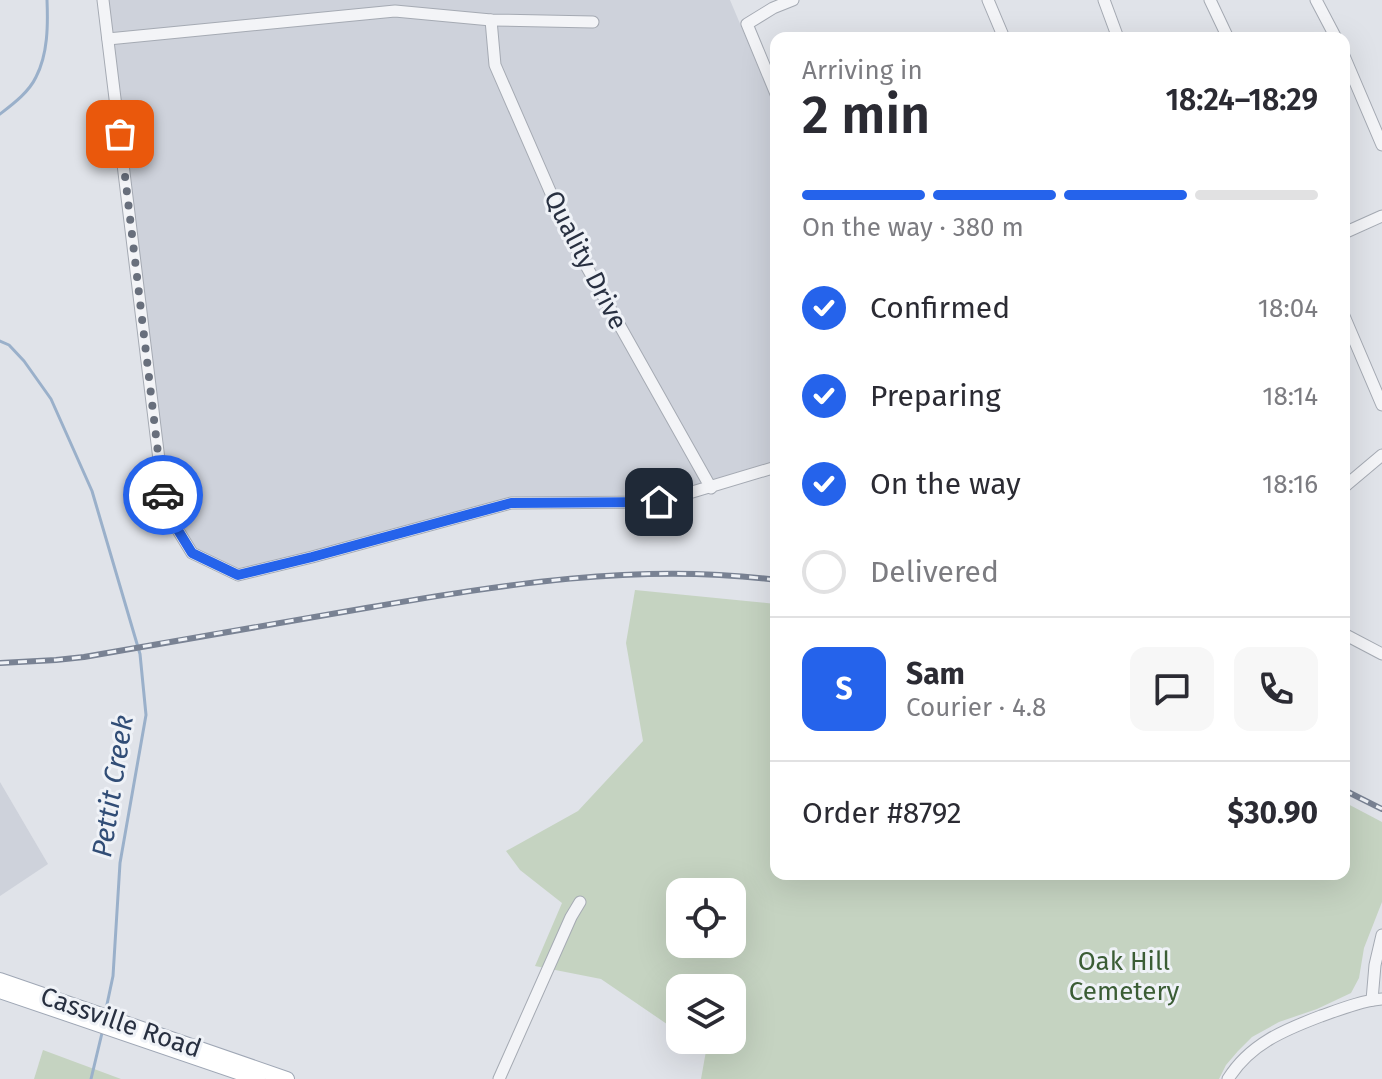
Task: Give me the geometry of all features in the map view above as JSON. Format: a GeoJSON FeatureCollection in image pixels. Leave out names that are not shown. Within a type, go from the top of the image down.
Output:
{"type":"FeatureCollection","features":[{"type":"Feature","properties":{"kind":"main road","name":"Cassville Road"},"geometry":{"type":"LineString","coordinates":[[0,980],[28,996]]}},
{"type":"Feature","properties":{"kind":"main road","name":"Cassville Road"},"geometry":{"type":"LineString","coordinates":[[0,991],[28,996],[258,1079]]}},
{"type":"Feature","properties":{"kind":"main road","name":"Cassville Road"},"geometry":{"type":"LineString","coordinates":[[136,1033],[287,1079]]}},
{"type":"Feature","properties":{"kind":"street"},"geometry":{"type":"LineString","coordinates":[[103,0],[165,509],[192,553],[238,575],[511,503],[659,502],[770,469]]}},
{"type":"Feature","properties":{"kind":"street"},"geometry":{"type":"LineString","coordinates":[[770,80],[747,24],[793,0]]}},
{"type":"Feature","properties":{"kind":"street"},"geometry":{"type":"LineString","coordinates":[[988,0],[1001,32]]}},
{"type":"Feature","properties":{"kind":"street"},"geometry":{"type":"LineString","coordinates":[[1104,0],[1116,32]]}},
{"type":"Feature","properties":{"kind":"street"},"geometry":{"type":"LineString","coordinates":[[1210,0],[1225,32]]}},
{"type":"Feature","properties":{"kind":"street"},"geometry":{"type":"LineString","coordinates":[[1316,0],[1333,32]]}},
{"type":"Feature","properties":{"kind":"street"},"geometry":{"type":"LineString","coordinates":[[108,39],[395,11],[491,20],[593,22]]}},
{"type":"Feature","properties":{"kind":"street","name":"Quality Drive"},"geometry":{"type":"LineString","coordinates":[[491,20],[495,65],[570,237],[711,488]]}},
{"type":"Feature","properties":{"kind":"street"},"geometry":{"type":"LineString","coordinates":[[1350,70],[1382,145]]}},
{"type":"Feature","properties":{"kind":"street"},"geometry":{"type":"LineString","coordinates":[[1350,230],[1382,216]]}},
{"type":"Feature","properties":{"kind":"street"},"geometry":{"type":"LineString","coordinates":[[1350,330],[1382,405]]}},
{"type":"Feature","properties":{"kind":"street"},"geometry":{"type":"LineString","coordinates":[[1350,482],[1382,455]]}},
{"type":"Feature","properties":{"kind":"street"},"geometry":{"type":"LineString","coordinates":[[1350,637],[1382,654]]}},
{"type":"Feature","properties":{"kind":"street"},"geometry":{"type":"LineString","coordinates":[[499,1079],[580,902]]}},
{"type":"Feature","properties":{"kind":"street"},"geometry":{"type":"LineString","coordinates":[[1228,1079],[1248,1055],[1276,1035],[1330,1013],[1377,999],[1372,984],[1382,935]]}},
{"type":"Feature","properties":{"kind":"shaded area"},"geometry":{"type":"Polygon","coordinates":[[[103,0],[730,0],[770,95],[770,470],[659,502],[510,503],[238,575],[192,553],[165,509],[103,0]]]}},
{"type":"Feature","properties":{"kind":"shaded area"},"geometry":{"type":"Polygon","coordinates":[[[0,782],[48,864],[0,896],[0,782]]]}},
{"type":"Feature","properties":{"kind":"green space","name":"Oak Hill Cemetery"},"geometry":{"type":"Polygon","coordinates":[[[635,590],[770,603],[770,880],[1350,880],[1350,805],[1382,822],[1382,902],[1364,948],[1359,978],[1351,993],[1279,1022],[1252,1037],[1226,1065],[1219,1079],[701,1079],[705,1054],[746,1054],[746,974],[666,974],[666,1023],[601,979],[535,966],[562,903],[520,870],[506,851],[578,811],[643,741],[626,643],[635,590]]]}},
{"type":"Feature","properties":{"kind":"green space"},"geometry":{"type":"Polygon","coordinates":[[[43,1050],[121,1079],[34,1079],[43,1050]]]}},
{"type":"Feature","properties":{"kind":"waterway","name":"Pettit Creek"},"geometry":{"type":"LineString","coordinates":[[0,114],[25,93],[40,68],[46,39],[47,0]]}},
{"type":"Feature","properties":{"kind":"waterway","name":"Pettit Creek"},"geometry":{"type":"LineString","coordinates":[[0,341],[9,345],[24,361],[51,399],[92,491],[140,654],[146,715],[120,863],[113,976],[106,1009]]}},
{"type":"Feature","properties":{"kind":"waterway","name":"Pettit Creek"},"geometry":{"type":"LineString","coordinates":[[91,1079],[102,1033]]}},
{"type":"Feature","properties":{"kind":"railway"},"geometry":{"type":"LineString","coordinates":[[0,663],[84,657],[519,584],[673,574],[770,579]]}},
{"type":"Feature","properties":{"kind":"railway"},"geometry":{"type":"LineString","coordinates":[[1350,793],[1382,809]]}},
{"type":"Feature","properties":{"kind":"way so far"},"geometry":{"type":"LineString","coordinates":[[120,134],[163,495]]}},
{"type":"Feature","properties":{"kind":"route"},"geometry":{"type":"LineString","coordinates":[[163,495],[165,509],[192,553],[238,575],[511,503],[659,502]]}}]}
